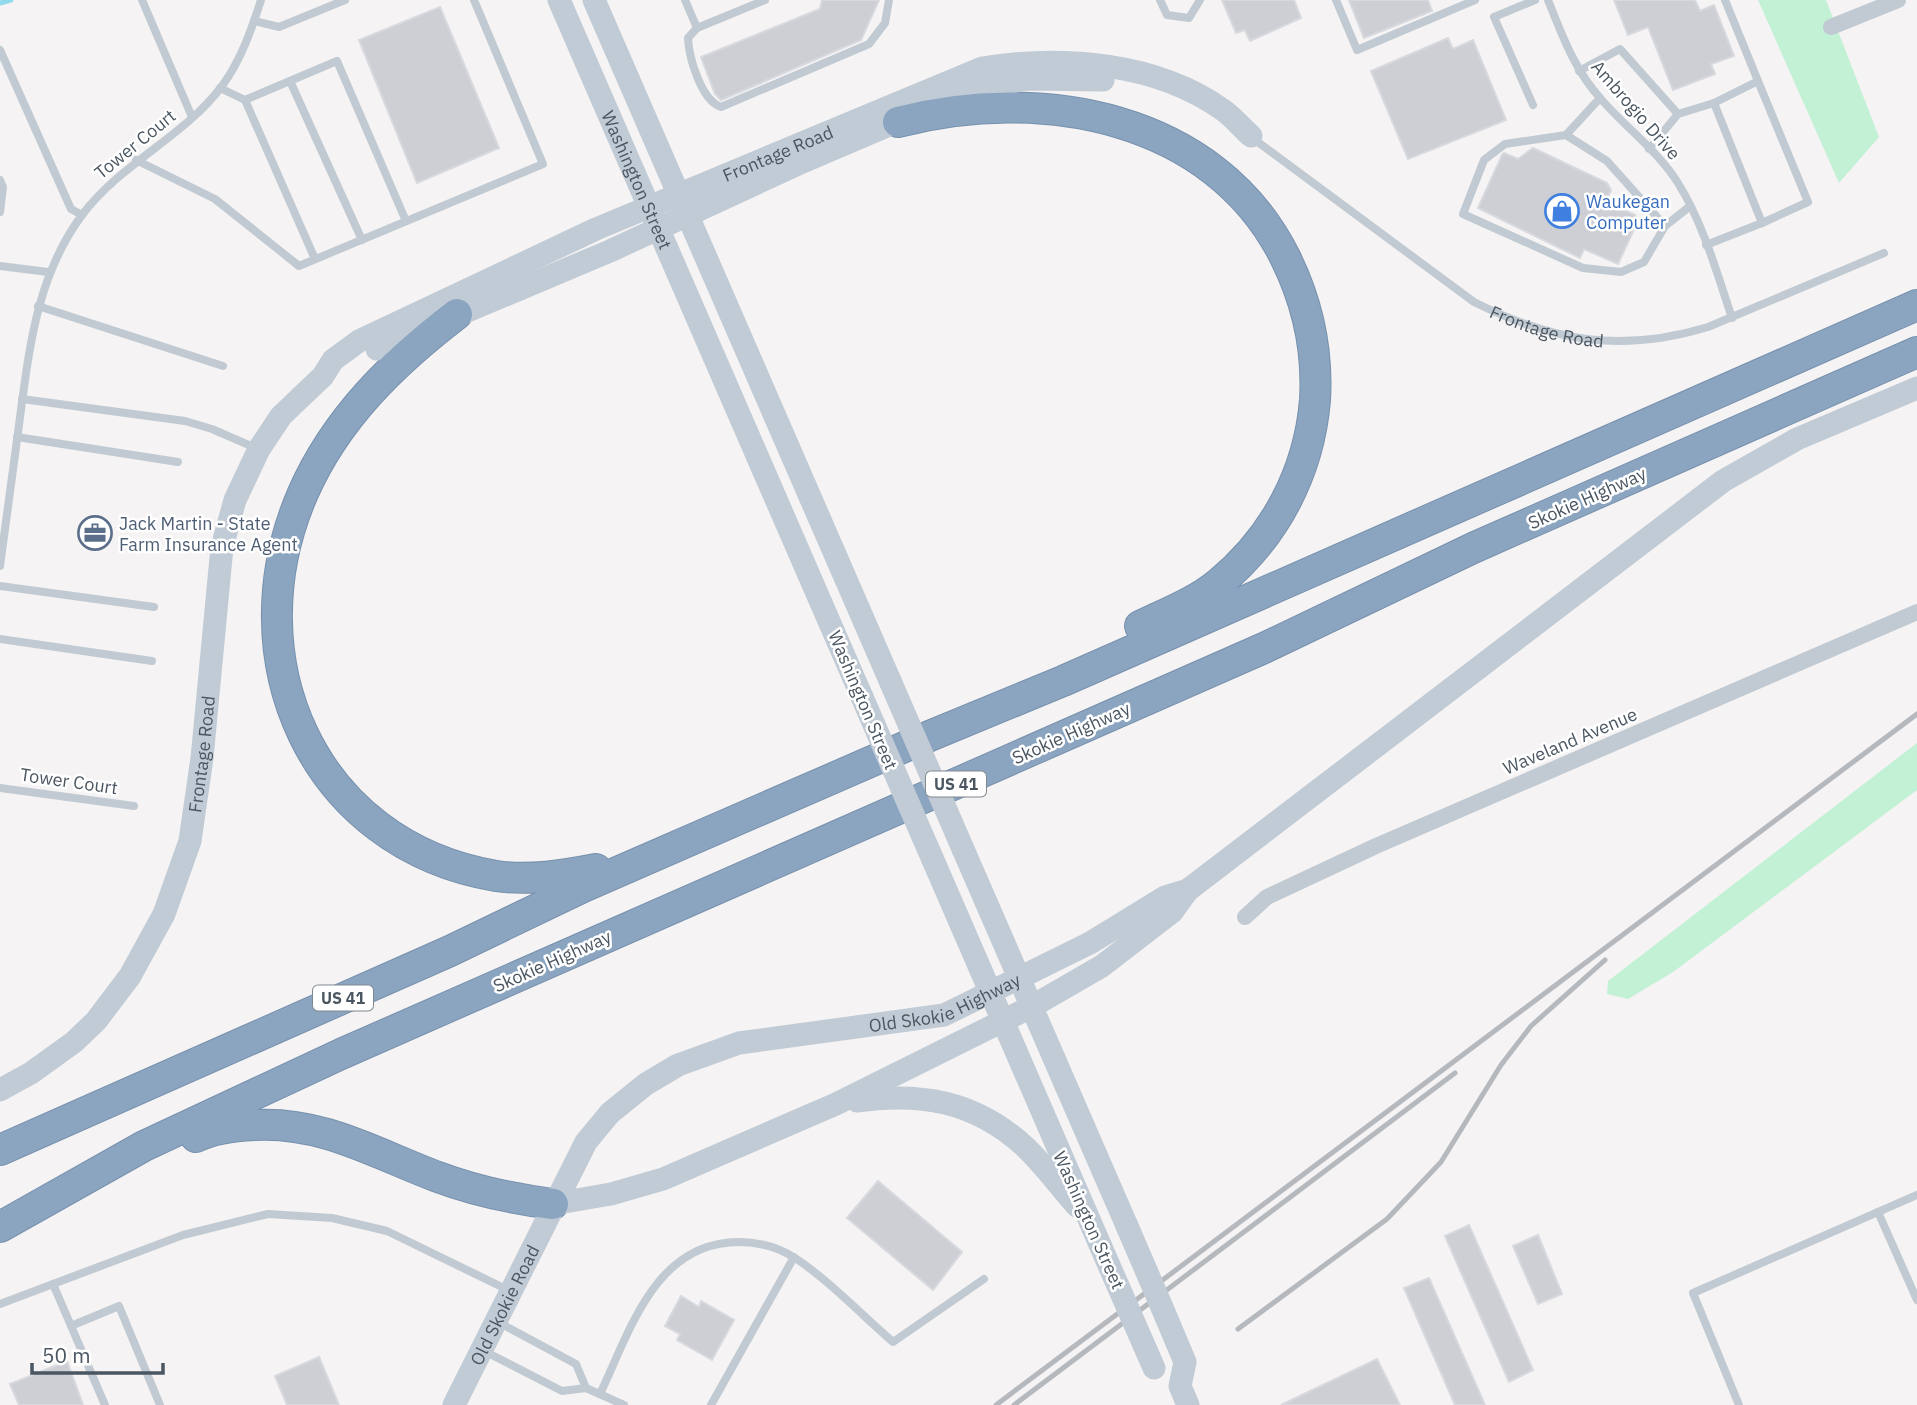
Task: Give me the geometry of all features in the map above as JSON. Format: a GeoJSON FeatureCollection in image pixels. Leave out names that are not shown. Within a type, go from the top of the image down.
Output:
{"type":"FeatureCollection","features":[{"type":"Feature","properties":{"kind":"highway"},"geometry":{"type":"LineString","coordinates":[[898,122],[939,111],[1010,106],[1052,108],[1139,128],[1187,150],[1231,183],[1256,209],[1276,240],[1299,285],[1310,320],[1317,376],[1313,426],[1301,470],[1286,503],[1245,559],[1194,600],[932,734]]}},
{"type":"Feature","properties":{"kind":"highway","name":"US 41"},"geometry":{"type":"LineString","coordinates":[[0,1150],[932,734],[1063,681],[1917,305]]}},
{"type":"Feature","properties":{"kind":"highway"},"geometry":{"type":"LineString","coordinates":[[457,314],[367,393],[324,452],[303,493],[285,552],[278,592],[277,643],[285,691],[294,717],[324,772],[360,812],[413,849],[455,866],[499,876],[557,876],[608,867],[684,844]]}},
{"type":"Feature","properties":{"kind":"highway","name":"Skokie Highway"},"geometry":{"type":"LineString","coordinates":[[0,1228],[144,1146],[341,1054],[1252,653],[1473,548],[1917,352]]}},
{"type":"Feature","properties":{"kind":"highway"},"geometry":{"type":"LineString","coordinates":[[0,1228],[44,1216],[137,1164],[205,1133],[267,1124],[296,1125],[337,1135],[437,1177],[515,1199],[553,1204]]}},
{"type":"Feature","properties":{"kind":"main road","name":"Washington Street"},"geometry":{"type":"LineString","coordinates":[[559,0],[1158,1379],[1184,1396]]}},
{"type":"Feature","properties":{"kind":"main road","name":"Washington Street"},"geometry":{"type":"LineString","coordinates":[[594,0],[1185,1362],[1184,1396]]}},
{"type":"Feature","properties":{"kind":"main road","name":"Frontage Road"},"geometry":{"type":"LineString","coordinates":[[323,376],[336,376],[359,358],[391,341],[659,229],[682,205],[859,118],[982,68],[1025,61],[1070,61],[1150,76],[1223,110],[1251,136]]}},
{"type":"Feature","properties":{"kind":"main road","name":"Frontage Road"},"geometry":{"type":"LineString","coordinates":[[0,1090],[31,1073],[74,1042],[96,1021],[130,976],[164,914],[190,841],[202,758],[222,547],[235,499],[259,449],[281,416],[323,376],[333,360],[359,341],[649,207],[682,205],[898,122],[969,91],[1026,79],[1085,77],[1128,83],[1169,98],[1226,128],[1251,136]]}},
{"type":"Feature","properties":{"kind":"main road"},"geometry":{"type":"LineString","coordinates":[[1188,890],[1723,481],[1797,439],[1917,388]]}},
{"type":"Feature","properties":{"kind":"main road","name":"Old Skokie Highway"},"geometry":{"type":"LineString","coordinates":[[553,1204],[586,1142],[610,1113],[646,1084],[678,1065],[739,1043],[944,1016],[1090,943],[1165,897],[1188,890]]}},
{"type":"Feature","properties":{"kind":"main road","name":"Old Skokie Highway"},"geometry":{"type":"LineString","coordinates":[[1031,1007],[1102,966],[1172,912],[1188,890]]}},
{"type":"Feature","properties":{"kind":"main road"},"geometry":{"type":"LineString","coordinates":[[553,1204],[611,1194],[663,1179],[836,1104],[1031,1007]]}},
{"type":"Feature","properties":{"kind":"main road"},"geometry":{"type":"LineString","coordinates":[[836,1104],[886,1097],[913,1097],[978,1113],[1024,1146],[1089,1219]]}},
{"type":"Feature","properties":{"kind":"main road","name":"Old Skokie Road"},"geometry":{"type":"LineString","coordinates":[[454,1405],[553,1204]]}},
{"type":"Feature","properties":{"kind":"street"},"geometry":{"type":"LineString","coordinates":[[1831,27],[1898,0]]}},
{"type":"Feature","properties":{"kind":"street","name":"Waveland Avenue"},"geometry":{"type":"LineString","coordinates":[[1245,917],[1268,897],[1376,846],[1917,612]]}},
{"type":"Feature","properties":{"kind":"lane"},"geometry":{"type":"LineString","coordinates":[[142,0],[192,117]]}},
{"type":"Feature","properties":{"kind":"lane","name":"Tower Court"},"geometry":{"type":"LineString","coordinates":[[0,566],[22,399],[38,306],[48,272],[82,215],[100,193],[136,160],[192,117],[220,88],[239,60],[261,0]]}},
{"type":"Feature","properties":{"kind":"lane"},"geometry":{"type":"LineString","coordinates":[[254,21],[279,27],[345,0]]}},
{"type":"Feature","properties":{"kind":"lane"},"geometry":{"type":"LineString","coordinates":[[136,160],[215,199],[299,266],[543,164],[474,0]]}},
{"type":"Feature","properties":{"kind":"lane"},"geometry":{"type":"LineString","coordinates":[[685,0],[697,29]]}},
{"type":"Feature","properties":{"kind":"lane"},"geometry":{"type":"LineString","coordinates":[[765,0],[697,29],[688,38],[688,48],[708,98],[721,107],[869,44],[886,23],[889,0]]}},
{"type":"Feature","properties":{"kind":"lane"},"geometry":{"type":"LineString","coordinates":[[1160,0],[1167,15],[1189,18],[1200,0]]}},
{"type":"Feature","properties":{"kind":"lane"},"geometry":{"type":"LineString","coordinates":[[1336,0],[1357,50],[1475,0]]}},
{"type":"Feature","properties":{"kind":"lane"},"geometry":{"type":"LineString","coordinates":[[1533,106],[1494,17],[1535,0]]}},
{"type":"Feature","properties":{"kind":"lane","name":"Ambrogio Drive"},"geometry":{"type":"LineString","coordinates":[[1548,0],[1579,71],[1600,98],[1679,184],[1706,245],[1732,317]]}},
{"type":"Feature","properties":{"kind":"lane"},"geometry":{"type":"LineString","coordinates":[[1706,245],[1808,202],[1725,0]]}},
{"type":"Feature","properties":{"kind":"lane"},"geometry":{"type":"LineString","coordinates":[[1579,71],[1620,49],[1678,114]]}},
{"type":"Feature","properties":{"kind":"lane"},"geometry":{"type":"LineString","coordinates":[[0,50],[72,209],[82,215]]}},
{"type":"Feature","properties":{"kind":"lane"},"geometry":{"type":"LineString","coordinates":[[245,100],[337,61],[406,221]]}},
{"type":"Feature","properties":{"kind":"lane"},"geometry":{"type":"LineString","coordinates":[[1649,149],[1678,114],[1714,103],[1758,80]]}},
{"type":"Feature","properties":{"kind":"lane"},"geometry":{"type":"LineString","coordinates":[[290,81],[362,240]]}},
{"type":"Feature","properties":{"kind":"lane"},"geometry":{"type":"LineString","coordinates":[[220,88],[245,100],[315,260]]}},
{"type":"Feature","properties":{"kind":"lane"},"geometry":{"type":"LineString","coordinates":[[1600,98],[1566,135],[1505,144],[1484,160],[1463,214],[1583,268],[1621,272],[1644,262],[1665,226],[1689,207]]}},
{"type":"Feature","properties":{"kind":"lane"},"geometry":{"type":"LineString","coordinates":[[1714,103],[1762,223]]}},
{"type":"Feature","properties":{"kind":"lane"},"geometry":{"type":"LineString","coordinates":[[1566,135],[1607,161],[1665,226]]}},
{"type":"Feature","properties":{"kind":"lane","name":"Frontage Road"},"geometry":{"type":"LineString","coordinates":[[1251,136],[1474,302],[1508,319],[1545,332],[1583,340],[1619,343],[1682,335],[1732,317],[1884,253]]}},
{"type":"Feature","properties":{"kind":"lane"},"geometry":{"type":"LineString","coordinates":[[0,180],[3,187],[0,212]]}},
{"type":"Feature","properties":{"kind":"lane"},"geometry":{"type":"LineString","coordinates":[[0,265],[48,272]]}},
{"type":"Feature","properties":{"kind":"lane"},"geometry":{"type":"LineString","coordinates":[[38,306],[223,366]]}},
{"type":"Feature","properties":{"kind":"lane"},"geometry":{"type":"LineString","coordinates":[[22,399],[185,421],[259,449]]}},
{"type":"Feature","properties":{"kind":"lane"},"geometry":{"type":"LineString","coordinates":[[17,437],[178,462]]}},
{"type":"Feature","properties":{"kind":"lane"},"geometry":{"type":"LineString","coordinates":[[0,586],[154,607]]}},
{"type":"Feature","properties":{"kind":"lane"},"geometry":{"type":"LineString","coordinates":[[0,639],[152,661]]}},
{"type":"Feature","properties":{"kind":"lane","name":"Tower Court"},"geometry":{"type":"LineString","coordinates":[[0,788],[134,806]]}},
{"type":"Feature","properties":{"kind":"lane"},"geometry":{"type":"LineString","coordinates":[[1738,1405],[1693,1293],[1917,1195]]}},
{"type":"Feature","properties":{"kind":"lane"},"geometry":{"type":"LineString","coordinates":[[1878,1212],[1917,1300]]}},
{"type":"Feature","properties":{"kind":"lane"},"geometry":{"type":"LineString","coordinates":[[0,1304],[183,1235],[268,1214],[332,1218],[387,1231],[510,1292]]}},
{"type":"Feature","properties":{"kind":"lane"},"geometry":{"type":"LineString","coordinates":[[600,1394],[650,1290],[681,1258],[717,1242],[759,1242],[794,1257],[892,1342],[984,1279]]}},
{"type":"Feature","properties":{"kind":"lane"},"geometry":{"type":"LineString","coordinates":[[711,1405],[794,1257]]}},
{"type":"Feature","properties":{"kind":"lane"},"geometry":{"type":"LineString","coordinates":[[53,1284],[105,1405]]}},
{"type":"Feature","properties":{"kind":"lane"},"geometry":{"type":"LineString","coordinates":[[71,1326],[119,1306],[160,1405]]}},
{"type":"Feature","properties":{"kind":"lane"},"geometry":{"type":"LineString","coordinates":[[496,1321],[576,1364],[586,1388]]}},
{"type":"Feature","properties":{"kind":"lane"},"geometry":{"type":"LineString","coordinates":[[482,1350],[562,1391],[586,1388],[624,1405]]}},
{"type":"Feature","properties":{"kind":"green space"},"geometry":{"type":"Polygon","coordinates":[[[1758,0],[1826,0],[1879,137],[1839,183],[1758,0]]]}},
{"type":"Feature","properties":{"kind":"green space"},"geometry":{"type":"Polygon","coordinates":[[[1917,743],[1917,790],[1673,972],[1628,999],[1607,994],[1608,981],[1917,743]]]}},
{"type":"Feature","properties":{"kind":"building"},"geometry":{"type":"Polygon","coordinates":[[[822,0],[879,0],[861,40],[721,100],[715,94],[701,57],[820,9],[822,0]]]}},
{"type":"Feature","properties":{"kind":"building"},"geometry":{"type":"Polygon","coordinates":[[[1222,0],[1294,0],[1301,18],[1250,41],[1245,30],[1236,33],[1222,0]]]}},
{"type":"Feature","properties":{"kind":"building"},"geometry":{"type":"Polygon","coordinates":[[[1349,0],[1428,0],[1432,11],[1364,38],[1349,0]]]}},
{"type":"Feature","properties":{"kind":"building"},"geometry":{"type":"Polygon","coordinates":[[[1614,0],[1695,0],[1700,11],[1714,5],[1734,56],[1711,64],[1715,74],[1673,90],[1648,27],[1628,35],[1614,0]]]}},
{"type":"Feature","properties":{"kind":"building"},"geometry":{"type":"Polygon","coordinates":[[[440,7],[499,148],[417,183],[359,40],[440,7]]]}},
{"type":"Feature","properties":{"kind":"building"},"geometry":{"type":"Polygon","coordinates":[[[1448,38],[1453,49],[1473,40],[1506,120],[1408,159],[1371,71],[1448,38]]]}},
{"type":"Feature","properties":{"kind":"building"},"geometry":{"type":"Polygon","coordinates":[[[1533,148],[1607,183],[1611,190],[1606,201],[1635,215],[1637,223],[1618,264],[1584,249],[1580,258],[1478,208],[1502,155],[1504,153],[1518,159],[1533,148]]]}},
{"type":"Feature","properties":{"kind":"building"},"geometry":{"type":"Polygon","coordinates":[[[878,1181],[962,1252],[933,1290],[847,1218],[878,1181]]]}},
{"type":"Feature","properties":{"kind":"building"},"geometry":{"type":"Polygon","coordinates":[[[1469,1225],[1533,1370],[1509,1382],[1445,1236],[1469,1225]]]}},
{"type":"Feature","properties":{"kind":"building"},"geometry":{"type":"Polygon","coordinates":[[[1538,1235],[1562,1294],[1538,1304],[1513,1246],[1538,1235]]]}},
{"type":"Feature","properties":{"kind":"building"},"geometry":{"type":"Polygon","coordinates":[[[1429,1278],[1485,1405],[1455,1405],[1404,1288],[1429,1278]]]}},
{"type":"Feature","properties":{"kind":"building"},"geometry":{"type":"Polygon","coordinates":[[[681,1296],[699,1307],[701,1301],[734,1320],[712,1360],[677,1340],[680,1334],[665,1326],[681,1296]]]}},
{"type":"Feature","properties":{"kind":"building"},"geometry":{"type":"Polygon","coordinates":[[[319,1357],[339,1405],[287,1405],[275,1376],[319,1357]]]}},
{"type":"Feature","properties":{"kind":"building"},"geometry":{"type":"Polygon","coordinates":[[[1377,1359],[1400,1405],[1281,1405],[1377,1359]]]}},
{"type":"Feature","properties":{"kind":"building"},"geometry":{"type":"Polygon","coordinates":[[[67,1361],[83,1405],[19,1405],[10,1384],[67,1361]]]}},
{"type":"Feature","properties":{"kind":"waterway"},"geometry":{"type":"LineString","coordinates":[[0,3],[11,0]]}},
{"type":"Feature","properties":{"kind":"railway"},"geometry":{"type":"LineString","coordinates":[[996,1405],[1917,714]]}},
{"type":"Feature","properties":{"kind":"railway"},"geometry":{"type":"LineString","coordinates":[[1238,1329],[1387,1219],[1441,1162],[1501,1065],[1531,1026],[1605,960]]}},
{"type":"Feature","properties":{"kind":"railway"},"geometry":{"type":"LineString","coordinates":[[1014,1405],[1455,1073]]}},
{"type":"Feature","properties":{"kind":"place","name":"Waukegan Computer"},"geometry":{"type":"Point","coordinates":[1562,211]}},
{"type":"Feature","properties":{"kind":"place","name":"Jack Martin - State Farm Insurance Agent"},"geometry":{"type":"Point","coordinates":[95,533]}}]}
